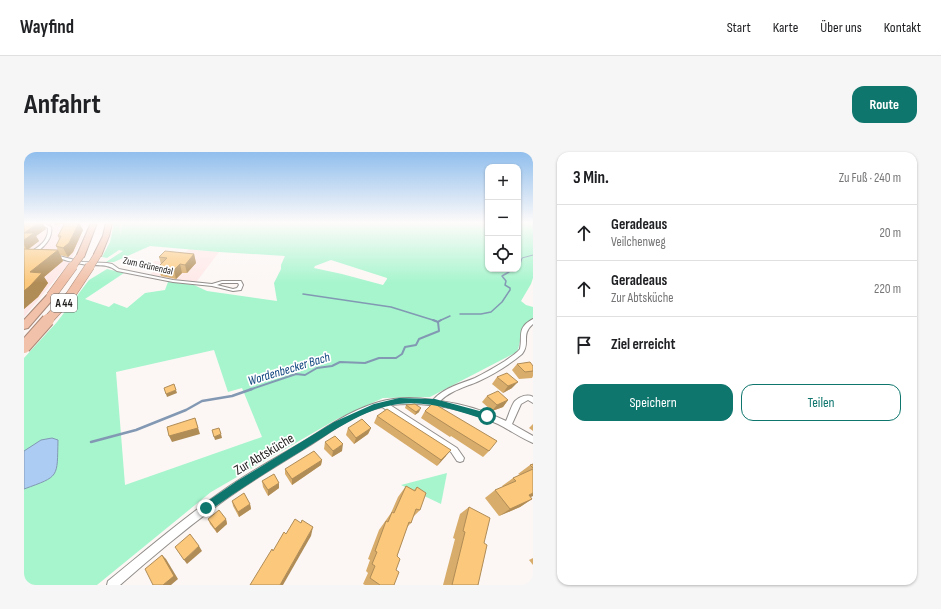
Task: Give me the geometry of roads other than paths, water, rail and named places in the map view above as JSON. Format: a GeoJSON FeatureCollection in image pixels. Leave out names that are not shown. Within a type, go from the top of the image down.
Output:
{"type":"FeatureCollection","features":[{"type":"Feature","properties":{"kind":"highway","name":"A 44"},"geometry":{"type":"LineString","coordinates":[[24,326],[51,296],[81,255],[86,243]]}},
{"type":"Feature","properties":{"kind":"highway","name":"A 44"},"geometry":{"type":"LineString","coordinates":[[24,347],[70,296],[98,254],[103,243]]}},
{"type":"Feature","properties":{"kind":"street"},"geometry":{"type":"LineString","coordinates":[[24,258],[36,252],[45,243]]}},
{"type":"Feature","properties":{"kind":"street","name":"Zum Grünendal"},"geometry":{"type":"LineString","coordinates":[[54,256],[88,264],[109,264],[113,265],[118,270],[173,281],[212,285],[233,290],[239,289],[241,285],[239,282],[222,282],[212,285]]}},
{"type":"Feature","properties":{"kind":"street"},"geometry":{"type":"LineString","coordinates":[[435,402],[442,393],[479,379],[520,352],[523,349],[523,333],[525,328],[533,321]]}},
{"type":"Feature","properties":{"kind":"street"},"geometry":{"type":"LineString","coordinates":[[508,426],[518,402],[528,397],[533,400]]}},
{"type":"Feature","properties":{"kind":"street","name":"Zur Abtsküche"},"geometry":{"type":"LineString","coordinates":[[112,585],[206,508],[240,484],[337,425],[357,414],[383,404],[411,401],[435,402],[465,410],[508,426],[533,440]]}},
{"type":"Feature","properties":{"kind":"street"},"geometry":{"type":"LineString","coordinates":[[383,404],[454,450],[460,458]]}},
{"type":"Feature","properties":{"kind":"water"},"geometry":{"type":"Polygon","coordinates":[[[52,438],[58,440],[57,462],[54,474],[44,481],[24,489],[24,451],[41,440],[52,438]]]}},
{"type":"Feature","properties":{"kind":"waterway","name":"Wordenbecker Bach"},"geometry":{"type":"LineString","coordinates":[[521,262],[522,258],[533,255]]}},
{"type":"Feature","properties":{"kind":"waterway","name":"Wordenbecker Bach"},"geometry":{"type":"LineString","coordinates":[[460,314],[481,314],[491,312],[502,302],[510,290],[510,288],[505,285],[506,281],[502,276],[509,272]]}},
{"type":"Feature","properties":{"kind":"waterway"},"geometry":{"type":"LineString","coordinates":[[303,294],[391,307],[434,320]]}},
{"type":"Feature","properties":{"kind":"waterway","name":"Wordenbecker Bach"},"geometry":{"type":"LineString","coordinates":[[441,320],[450,316]]}},
{"type":"Feature","properties":{"kind":"waterway","name":"Wordenbecker Bach"},"geometry":{"type":"LineString","coordinates":[[434,320],[438,322]]}},
{"type":"Feature","properties":{"kind":"waterway","name":"Wordenbecker Bach"},"geometry":{"type":"LineString","coordinates":[[249,390],[296,374],[305,375],[317,368],[332,366],[340,362],[365,363],[379,358],[396,358],[402,354],[405,347],[416,345],[419,339],[439,331],[438,322]]}},
{"type":"Feature","properties":{"kind":"waterway","name":"Wordenbecker Bach"},"geometry":{"type":"LineString","coordinates":[[91,442],[136,430],[186,410],[202,401],[232,396],[252,389]]}}]}
